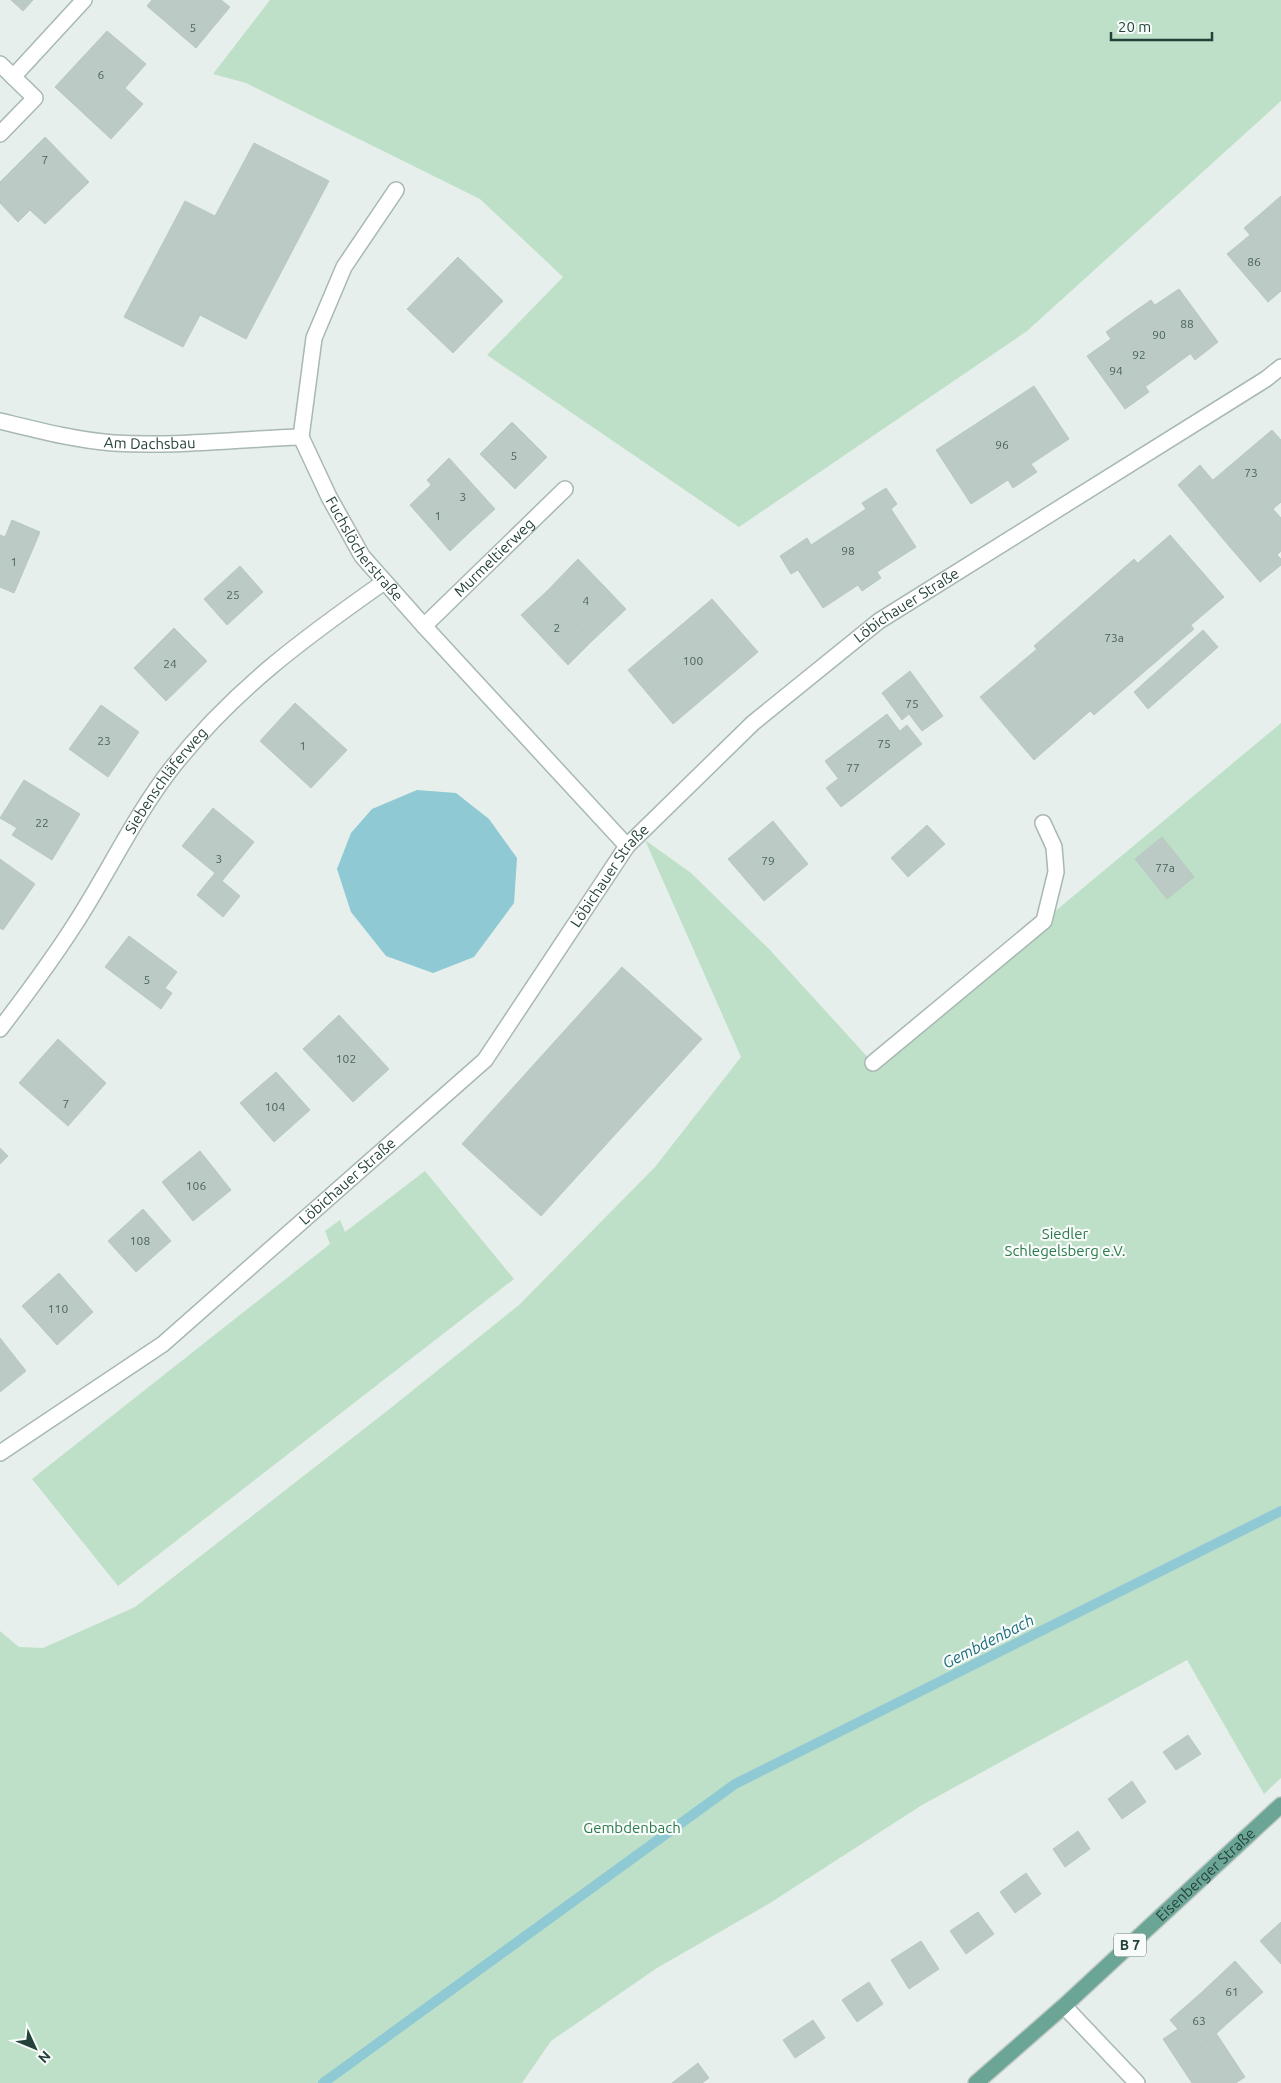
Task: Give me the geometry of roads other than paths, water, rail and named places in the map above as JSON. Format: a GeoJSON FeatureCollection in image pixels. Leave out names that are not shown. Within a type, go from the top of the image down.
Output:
{"type":"FeatureCollection","features":[{"type":"Feature","properties":{"kind":"main road","name":"Eisenberger Straße"},"geometry":{"type":"LineString","coordinates":[[976,2083],[1064,2006],[1281,1805]]}},
{"type":"Feature","properties":{"kind":"street"},"geometry":{"type":"LineString","coordinates":[[13,77],[84,0]]}},
{"type":"Feature","properties":{"kind":"street"},"geometry":{"type":"LineString","coordinates":[[0,64],[35,98],[0,134]]}},
{"type":"Feature","properties":{"kind":"street"},"geometry":{"type":"LineString","coordinates":[[301,437],[314,338],[344,267],[396,190]]}},
{"type":"Feature","properties":{"kind":"street","name":"Löbichauer Straße"},"geometry":{"type":"LineString","coordinates":[[0,1454],[163,1344],[485,1060],[627,846],[753,723],[878,621],[1257,384],[1281,367]]}},
{"type":"Feature","properties":{"kind":"street","name":"Am Dachsbau"},"geometry":{"type":"LineString","coordinates":[[0,421],[62,435],[112,442],[164,444],[301,437]]}},
{"type":"Feature","properties":{"kind":"street","name":"Fuchslöcherstraße"},"geometry":{"type":"LineString","coordinates":[[301,437],[329,497],[362,556],[627,846]]}},
{"type":"Feature","properties":{"kind":"street","name":"Murmeltierweg"},"geometry":{"type":"LineString","coordinates":[[424,626],[565,489]]}},
{"type":"Feature","properties":{"kind":"street","name":"Siebenschläferweg"},"geometry":{"type":"LineString","coordinates":[[0,1028],[76,924],[119,850],[171,770],[213,720],[260,674],[314,631],[384,582]]}},
{"type":"Feature","properties":{"kind":"street"},"geometry":{"type":"LineString","coordinates":[[873,1063],[1044,921],[1056,872],[1054,846],[1043,823]]}},
{"type":"Feature","properties":{"kind":"street"},"geometry":{"type":"LineString","coordinates":[[1064,2006],[1132,2080]]}},
{"type":"Feature","properties":{"kind":"water"},"geometry":{"type":"Polygon","coordinates":[[[417,790],[456,793],[489,819],[517,858],[514,903],[474,957],[433,973],[386,956],[351,912],[337,869],[351,833],[372,809],[417,790]]]}},
{"type":"Feature","properties":{"kind":"waterway","name":"Gembdenbach"},"geometry":{"type":"LineString","coordinates":[[323,2083],[735,1784],[1281,1511]]}},
{"type":"Feature","properties":{"kind":"park label","name":"Siedler Schlegelsberg e.V."},"geometry":{"type":"Point","coordinates":[1065,1242]}}]}
